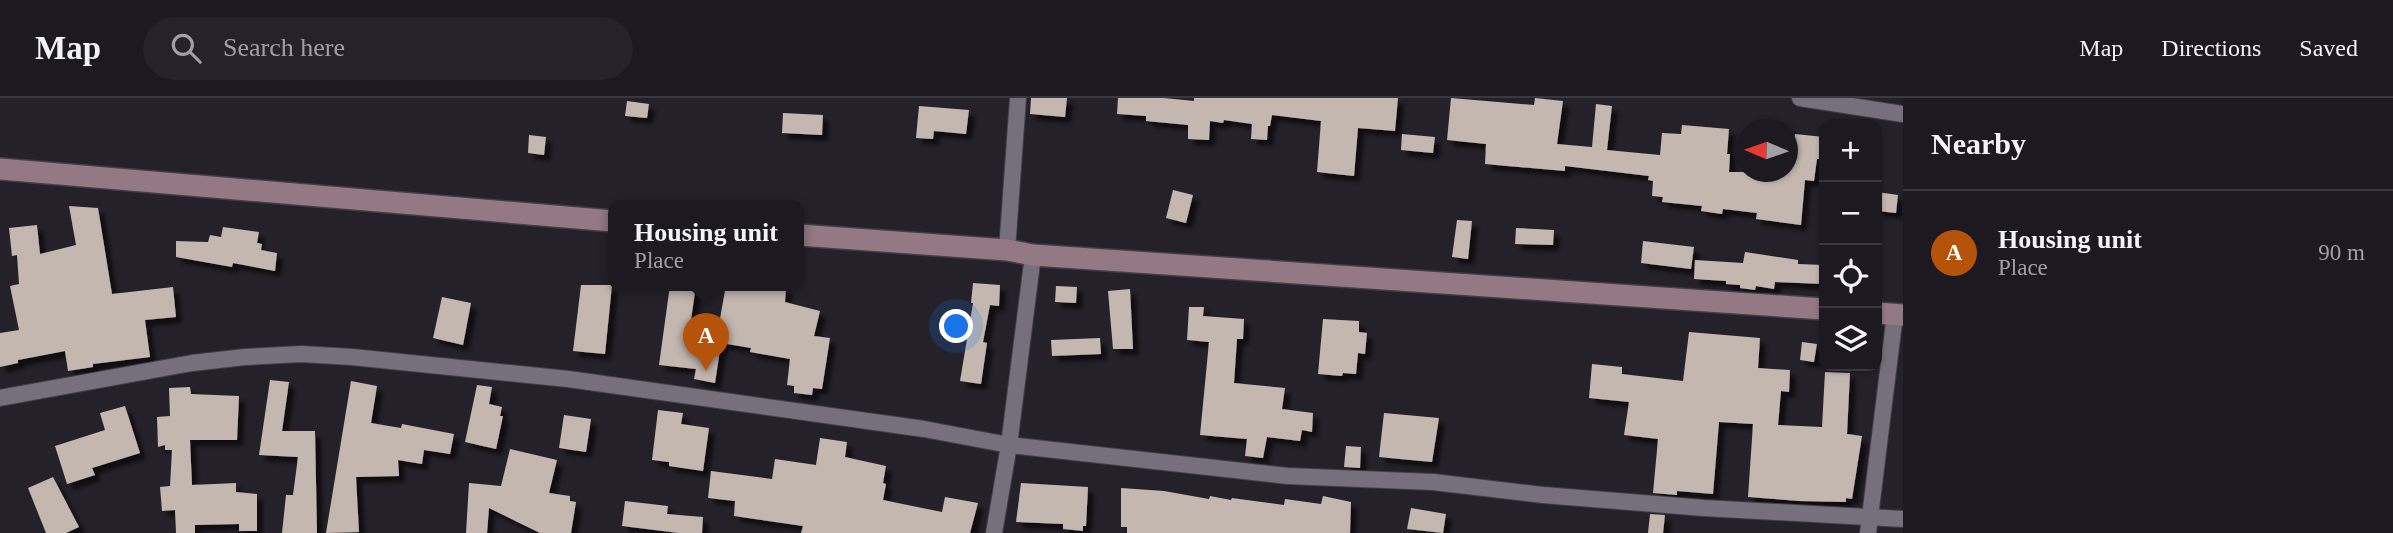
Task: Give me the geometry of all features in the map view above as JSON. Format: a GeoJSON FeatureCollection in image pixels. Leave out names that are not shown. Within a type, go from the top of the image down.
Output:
{"type":"FeatureCollection","features":[{"type":"Feature","properties":{"kind":"street"},"geometry":{"type":"LineString","coordinates":[[1007,250],[1018,98]]}},
{"type":"Feature","properties":{"kind":"street"},"geometry":{"type":"LineString","coordinates":[[1800,98],[1903,114]]}},
{"type":"Feature","properties":{"kind":"street"},"geometry":{"type":"LineString","coordinates":[[0,169],[608,221]]}},
{"type":"Feature","properties":{"kind":"street"},"geometry":{"type":"LineString","coordinates":[[804,235],[1007,250],[1033,255],[1819,309]]}},
{"type":"Feature","properties":{"kind":"street"},"geometry":{"type":"LineString","coordinates":[[994,533],[1009,445],[1033,255]]}},
{"type":"Feature","properties":{"kind":"street"},"geometry":{"type":"LineString","coordinates":[[1868,533],[1892,314]]}},
{"type":"Feature","properties":{"kind":"street"},"geometry":{"type":"LineString","coordinates":[[0,398],[245,356],[302,354],[352,357],[568,379],[924,429],[1009,445],[1288,477],[1433,482],[1543,495],[1690,507],[1903,519]]}},
{"type":"Feature","properties":{"kind":"building"},"geometry":{"type":"Polygon","coordinates":[[[1031,98],[1067,98],[1065,117],[1030,114],[1031,98]]]}},
{"type":"Feature","properties":{"kind":"building"},"geometry":{"type":"Polygon","coordinates":[[[1118,98],[1194,101],[1194,98],[1398,98],[1395,131],[1358,128],[1354,176],[1317,172],[1321,121],[1272,115],[1267,140],[1251,139],[1252,124],[1210,121],[1209,140],[1188,139],[1188,125],[1146,121],[1146,116],[1117,114],[1118,98]]]}},
{"type":"Feature","properties":{"kind":"building"},"geometry":{"type":"Polygon","coordinates":[[[1451,98],[1534,105],[1535,98],[1563,101],[1557,144],[1592,147],[1596,104],[1612,106],[1607,150],[1660,155],[1662,133],[1681,134],[1682,125],[1729,129],[1729,172],[1735,172],[1735,182],[1798,182],[1798,134],[1819,136],[1819,159],[1814,181],[1805,180],[1801,225],[1756,219],[1757,213],[1723,209],[1722,214],[1701,211],[1702,206],[1662,202],[1663,197],[1652,196],[1653,181],[1648,180],[1649,176],[1565,166],[1565,171],[1485,164],[1486,144],[1447,140],[1451,98]]]}},
{"type":"Feature","properties":{"kind":"building"},"geometry":{"type":"Polygon","coordinates":[[[627,101],[649,104],[647,118],[625,116],[627,101]]]}},
{"type":"Feature","properties":{"kind":"building"},"geometry":{"type":"Polygon","coordinates":[[[919,106],[969,110],[966,134],[934,131],[933,139],[916,138],[919,106]]]}},
{"type":"Feature","properties":{"kind":"building"},"geometry":{"type":"Polygon","coordinates":[[[783,113],[823,115],[822,135],[782,133],[783,113]]]}},
{"type":"Feature","properties":{"kind":"building"},"geometry":{"type":"Polygon","coordinates":[[[1402,134],[1435,137],[1433,153],[1401,150],[1402,134]]]}},
{"type":"Feature","properties":{"kind":"building"},"geometry":{"type":"Polygon","coordinates":[[[529,135],[546,137],[544,155],[528,153],[529,135]]]}},
{"type":"Feature","properties":{"kind":"building"},"geometry":{"type":"Polygon","coordinates":[[[1173,190],[1193,195],[1186,223],[1166,218],[1173,190]]]}},
{"type":"Feature","properties":{"kind":"building"},"geometry":{"type":"Polygon","coordinates":[[[1882,193],[1898,195],[1896,213],[1882,212],[1882,193]]]}},
{"type":"Feature","properties":{"kind":"building"},"geometry":{"type":"Polygon","coordinates":[[[69,206],[98,208],[112,294],[173,287],[176,317],[145,320],[150,357],[93,364],[93,367],[68,371],[65,351],[18,360],[18,363],[0,367],[0,333],[19,330],[10,286],[19,284],[17,255],[12,256],[9,228],[37,225],[40,254],[76,245],[69,206]]]}},
{"type":"Feature","properties":{"kind":"building"},"geometry":{"type":"Polygon","coordinates":[[[1457,220],[1472,221],[1468,259],[1452,257],[1457,220]]]}},
{"type":"Feature","properties":{"kind":"building"},"geometry":{"type":"Polygon","coordinates":[[[223,227],[259,232],[257,243],[262,244],[261,250],[277,253],[275,271],[176,257],[176,241],[208,242],[210,235],[221,237],[223,227]]]}},
{"type":"Feature","properties":{"kind":"building"},"geometry":{"type":"Polygon","coordinates":[[[1516,228],[1554,230],[1553,245],[1515,244],[1516,228]]]}},
{"type":"Feature","properties":{"kind":"building"},"geometry":{"type":"Polygon","coordinates":[[[1643,241],[1694,247],[1691,269],[1641,263],[1643,241]]]}},
{"type":"Feature","properties":{"kind":"building"},"geometry":{"type":"Polygon","coordinates":[[[1745,252],[1798,260],[1798,264],[1819,265],[1819,284],[1775,282],[1774,289],[1756,286],[1755,290],[1726,284],[1726,281],[1694,279],[1695,260],[1743,263],[1745,252]]]}},
{"type":"Feature","properties":{"kind":"building"},"geometry":{"type":"Polygon","coordinates":[[[973,283],[1000,285],[999,306],[990,305],[983,342],[987,343],[981,384],[960,381],[973,303],[973,283]]]}},
{"type":"Feature","properties":{"kind":"building"},"geometry":{"type":"Polygon","coordinates":[[[581,285],[608,285],[608,291],[611,291],[605,354],[573,351],[581,285]]]}},
{"type":"Feature","properties":{"kind":"building"},"geometry":{"type":"Polygon","coordinates":[[[1056,286],[1077,287],[1076,303],[1055,302],[1056,286]]]}},
{"type":"Feature","properties":{"kind":"building"},"geometry":{"type":"Polygon","coordinates":[[[1130,289],[1133,349],[1113,349],[1108,291],[1130,289]]]}},
{"type":"Feature","properties":{"kind":"building"},"geometry":{"type":"Polygon","coordinates":[[[669,291],[695,291],[691,320],[719,324],[725,291],[786,291],[785,302],[820,311],[814,336],[830,338],[822,389],[813,388],[812,395],[794,393],[794,386],[787,385],[790,359],[750,352],[751,348],[721,343],[715,383],[694,379],[696,369],[659,365],[669,291]]]}},
{"type":"Feature","properties":{"kind":"building"},"geometry":{"type":"Polygon","coordinates":[[[442,297],[471,303],[463,345],[433,338],[442,297]]]}},
{"type":"Feature","properties":{"kind":"building"},"geometry":{"type":"Polygon","coordinates":[[[1189,307],[1204,307],[1203,316],[1244,319],[1243,339],[1237,339],[1234,383],[1285,388],[1282,409],[1313,413],[1312,432],[1302,430],[1300,441],[1267,437],[1263,458],[1245,456],[1247,439],[1200,435],[1209,342],[1187,340],[1189,307]]]}},
{"type":"Feature","properties":{"kind":"building"},"geometry":{"type":"Polygon","coordinates":[[[1323,319],[1359,321],[1359,332],[1367,333],[1365,354],[1358,353],[1356,374],[1318,374],[1323,319]]]}},
{"type":"Feature","properties":{"kind":"building"},"geometry":{"type":"Polygon","coordinates":[[[1689,332],[1760,338],[1758,368],[1790,370],[1789,392],[1781,391],[1778,425],[1822,427],[1825,372],[1850,373],[1847,434],[1862,436],[1852,499],[1846,498],[1846,502],[1748,497],[1753,424],[1719,422],[1713,494],[1677,491],[1677,495],[1653,493],[1658,439],[1624,435],[1629,402],[1589,398],[1592,364],[1622,367],[1622,374],[1683,381],[1689,332]]]}},
{"type":"Feature","properties":{"kind":"building"},"geometry":{"type":"Polygon","coordinates":[[[1100,338],[1101,354],[1052,356],[1051,340],[1100,338]]]}},
{"type":"Feature","properties":{"kind":"building"},"geometry":{"type":"Polygon","coordinates":[[[1802,342],[1817,344],[1814,362],[1800,360],[1802,342]]]}},
{"type":"Feature","properties":{"kind":"building"},"geometry":{"type":"Polygon","coordinates":[[[270,380],[289,382],[282,431],[315,431],[317,533],[282,533],[286,495],[293,495],[298,457],[259,455],[270,380]]]}},
{"type":"Feature","properties":{"kind":"building"},"geometry":{"type":"Polygon","coordinates":[[[351,381],[377,386],[371,423],[401,428],[402,424],[454,434],[450,454],[424,450],[422,464],[398,460],[399,476],[356,477],[359,532],[326,533],[351,381]]]}},
{"type":"Feature","properties":{"kind":"building"},"geometry":{"type":"Polygon","coordinates":[[[477,385],[492,387],[489,404],[502,407],[500,416],[503,416],[496,449],[465,442],[477,385]]]}},
{"type":"Feature","properties":{"kind":"building"},"geometry":{"type":"Polygon","coordinates":[[[190,387],[191,394],[239,396],[237,440],[190,440],[192,485],[236,483],[236,492],[257,494],[257,531],[239,531],[239,524],[195,525],[195,533],[176,533],[175,510],[162,511],[160,487],[170,486],[172,450],[165,450],[165,445],[158,447],[157,417],[170,416],[169,388],[190,387]]]}},
{"type":"Feature","properties":{"kind":"building"},"geometry":{"type":"Polygon","coordinates":[[[125,406],[140,453],[92,468],[95,475],[67,484],[55,446],[105,430],[100,413],[125,406]]]}},
{"type":"Feature","properties":{"kind":"building"},"geometry":{"type":"Polygon","coordinates":[[[658,410],[683,413],[681,424],[709,428],[703,471],[669,466],[669,462],[652,460],[658,410]]]}},
{"type":"Feature","properties":{"kind":"building"},"geometry":{"type":"Polygon","coordinates":[[[1384,413],[1439,418],[1432,462],[1379,457],[1384,413]]]}},
{"type":"Feature","properties":{"kind":"building"},"geometry":{"type":"Polygon","coordinates":[[[564,415],[591,419],[586,452],[559,448],[564,415]]]}},
{"type":"Feature","properties":{"kind":"building"},"geometry":{"type":"Polygon","coordinates":[[[820,438],[847,442],[845,457],[886,466],[883,500],[942,512],[945,497],[978,503],[970,533],[801,533],[803,526],[734,516],[735,501],[708,498],[711,471],[772,479],[775,459],[816,465],[820,438]]]}},
{"type":"Feature","properties":{"kind":"building"},"geometry":{"type":"Polygon","coordinates":[[[1346,446],[1361,447],[1360,468],[1344,467],[1346,446]]]}},
{"type":"Feature","properties":{"kind":"building"},"geometry":{"type":"Polygon","coordinates":[[[510,449],[557,460],[549,493],[570,496],[570,501],[576,502],[571,533],[540,533],[489,508],[487,533],[466,533],[469,483],[501,486],[510,449]]]}},
{"type":"Feature","properties":{"kind":"building"},"geometry":{"type":"Polygon","coordinates":[[[53,477],[79,527],[66,533],[46,533],[28,488],[53,477]]]}},
{"type":"Feature","properties":{"kind":"building"},"geometry":{"type":"Polygon","coordinates":[[[1021,483],[1088,487],[1086,526],[1083,526],[1083,531],[1063,529],[1063,524],[1016,522],[1021,483]]]}},
{"type":"Feature","properties":{"kind":"building"},"geometry":{"type":"Polygon","coordinates":[[[1121,488],[1284,505],[1285,499],[1321,504],[1323,496],[1351,502],[1350,533],[1127,533],[1127,527],[1121,527],[1121,488]]]}},
{"type":"Feature","properties":{"kind":"building"},"geometry":{"type":"Polygon","coordinates":[[[625,501],[668,506],[667,514],[703,517],[702,533],[622,526],[625,501]]]}},
{"type":"Feature","properties":{"kind":"building"},"geometry":{"type":"Polygon","coordinates":[[[1411,508],[1446,514],[1443,533],[1407,529],[1411,508]]]}},
{"type":"Feature","properties":{"kind":"building"},"geometry":{"type":"Polygon","coordinates":[[[1650,514],[1665,515],[1663,533],[1648,533],[1650,514]]]}},
{"type":"Feature","properties":{"kind":"place","name":"Housing unit"},"geometry":{"type":"Point","coordinates":[706,371]}}]}
